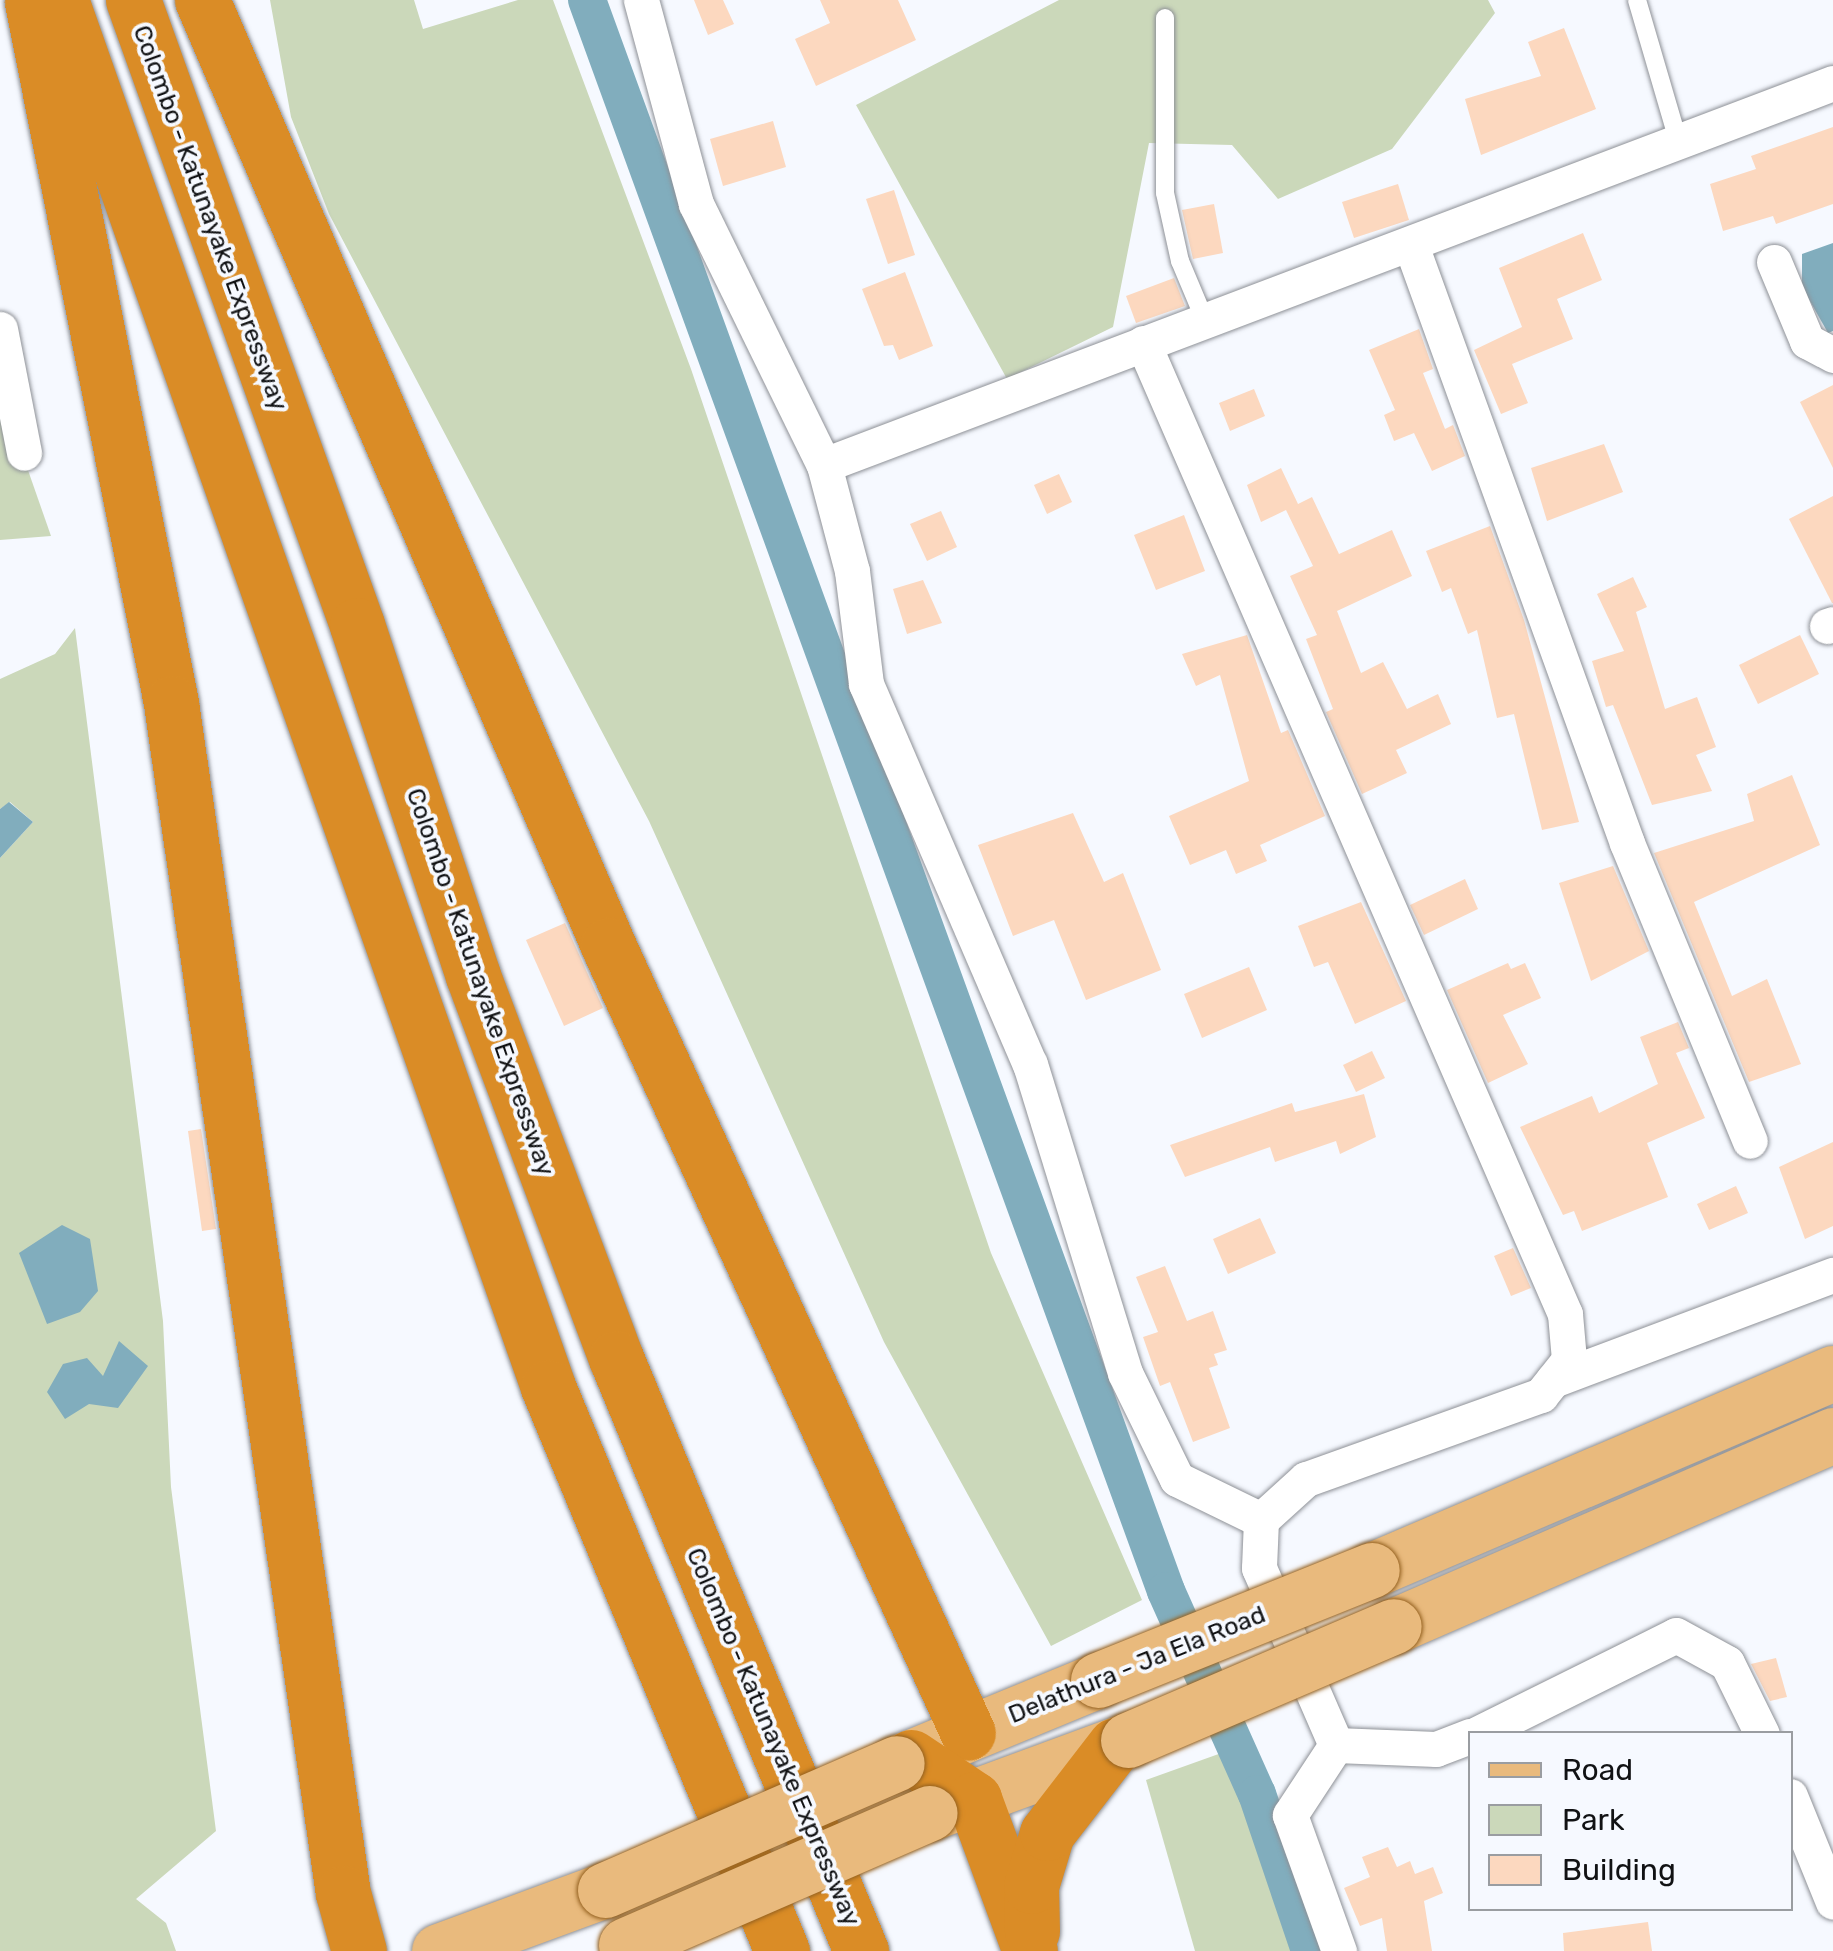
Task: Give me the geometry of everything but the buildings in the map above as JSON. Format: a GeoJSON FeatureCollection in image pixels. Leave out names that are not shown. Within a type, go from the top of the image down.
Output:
{"type":"FeatureCollection","features":[{"type":"Feature","properties":{"kind":"highway"},"geometry":{"type":"LineString","coordinates":[[32,0],[171,703],[340,1874],[359,1951]]}},
{"type":"Feature","properties":{"kind":"highway"},"geometry":{"type":"LineString","coordinates":[[61,0],[548,1387],[782,1951]]}},
{"type":"Feature","properties":{"kind":"highway","name":"Colombo - Katunayake Expressway"},"geometry":{"type":"LineString","coordinates":[[133,0],[357,625],[474,976],[616,1358],[861,1951]]}},
{"type":"Feature","properties":{"kind":"highway"},"geometry":{"type":"LineString","coordinates":[[202,0],[608,944],[968,1733]]}},
{"type":"Feature","properties":{"kind":"highway"},"geometry":{"type":"LineString","coordinates":[[1031,1951],[1036,1859],[1064,1806],[1121,1742]]}},
{"type":"Feature","properties":{"kind":"highway"},"geometry":{"type":"LineString","coordinates":[[904,1760],[952,1806],[1031,1951]]}},
{"type":"Feature","properties":{"kind":"main road","name":"Delathura - Ja Ela Road"},"geometry":{"type":"LineString","coordinates":[[439,1951],[605,1890],[968,1733],[1372,1570],[1833,1372]]}},
{"type":"Feature","properties":{"kind":"main road"},"geometry":{"type":"LineString","coordinates":[[619,1948],[952,1806],[1121,1742],[1833,1435]]}},
{"type":"Feature","properties":{"kind":"street"},"geometry":{"type":"LineString","coordinates":[[641,0],[696,204],[824,466],[852,570],[866,684],[1030,1064],[1125,1373],[1177,1479],[1261,1520]]}},
{"type":"Feature","properties":{"kind":"street"},"geometry":{"type":"LineString","coordinates":[[824,466],[1143,344],[1412,248],[1833,83]]}},
{"type":"Feature","properties":{"kind":"street"},"geometry":{"type":"LineString","coordinates":[[1412,248],[1628,843],[1750,1141]]}},
{"type":"Feature","properties":{"kind":"street"},"geometry":{"type":"LineString","coordinates":[[1774,262],[1807,341],[1833,355]]}},
{"type":"Feature","properties":{"kind":"street"},"geometry":{"type":"LineString","coordinates":[[0,329],[24,453]]}},
{"type":"Feature","properties":{"kind":"street"},"geometry":{"type":"LineString","coordinates":[[1143,344],[1565,1314],[1569,1360],[1541,1396],[1468,1425],[1306,1478],[1261,1520],[1259,1568],[1336,1744]]}},
{"type":"Feature","properties":{"kind":"street"},"geometry":{"type":"LineString","coordinates":[[1553,1380],[1833,1275]]}},
{"type":"Feature","properties":{"kind":"street"},"geometry":{"type":"LineString","coordinates":[[1482,1731],[1676,1635],[1727,1663],[1761,1731]]}},
{"type":"Feature","properties":{"kind":"street"},"geometry":{"type":"LineString","coordinates":[[1336,1744],[1436,1750],[1468,1737]]}},
{"type":"Feature","properties":{"kind":"street"},"geometry":{"type":"LineString","coordinates":[[1336,1744],[1290,1815],[1339,1951]]}},
{"type":"Feature","properties":{"kind":"street"},"geometry":{"type":"LineString","coordinates":[[1793,1803],[1833,1902]]}},
{"type":"Feature","properties":{"kind":"lane"},"geometry":{"type":"LineString","coordinates":[[1637,0],[1680,144]]}},
{"type":"Feature","properties":{"kind":"lane"},"geometry":{"type":"LineString","coordinates":[[1165,18],[1165,193],[1180,261],[1206,323]]}},
{"type":"Feature","properties":{"kind":"green space"},"geometry":{"type":"Polygon","coordinates":[[[270,0],[414,0],[423,29],[518,0],[553,0],[691,369],[991,1253],[1142,1600],[1051,1646],[884,1342],[649,821],[329,214],[291,117],[270,0]]]}},
{"type":"Feature","properties":{"kind":"green space"},"geometry":{"type":"Polygon","coordinates":[[[1059,0],[1488,0],[1495,13],[1392,149],[1278,199],[1232,145],[1149,143],[1113,327],[1007,379],[856,105],[1059,0]]]}},
{"type":"Feature","properties":{"kind":"green space"},"geometry":{"type":"Polygon","coordinates":[[[0,390],[51,536],[0,540],[0,390]]]}},
{"type":"Feature","properties":{"kind":"green space"},"geometry":{"type":"Polygon","coordinates":[[[75,628],[163,1321],[171,1487],[216,1831],[136,1899],[166,1923],[176,1951],[0,1951],[0,858],[33,822],[10,802],[0,809],[0,679],[55,654],[75,628]]]}},
{"type":"Feature","properties":{"kind":"green space"},"geometry":{"type":"Polygon","coordinates":[[[1227,1751],[1294,1951],[1195,1951],[1146,1780],[1227,1751]]]}},
{"type":"Feature","properties":{"kind":"water"},"geometry":{"type":"Polygon","coordinates":[[[1833,243],[1833,331],[1828,333],[1802,287],[1802,254],[1833,243]]]}},
{"type":"Feature","properties":{"kind":"water"},"geometry":{"type":"Polygon","coordinates":[[[9,802],[33,822],[0,858],[0,809],[9,802]]]}},
{"type":"Feature","properties":{"kind":"water"},"geometry":{"type":"Polygon","coordinates":[[[62,1225],[90,1239],[98,1291],[80,1312],[47,1324],[19,1253],[62,1225]]]}},
{"type":"Feature","properties":{"kind":"water"},"geometry":{"type":"Polygon","coordinates":[[[119,1341],[148,1366],[118,1408],[89,1404],[65,1419],[47,1392],[63,1364],[87,1358],[103,1376],[119,1341]]]}},
{"type":"Feature","properties":{"kind":"waterway"},"geometry":{"type":"LineString","coordinates":[[587,0],[1166,1591],[1257,1794],[1310,1951]]}}]}
